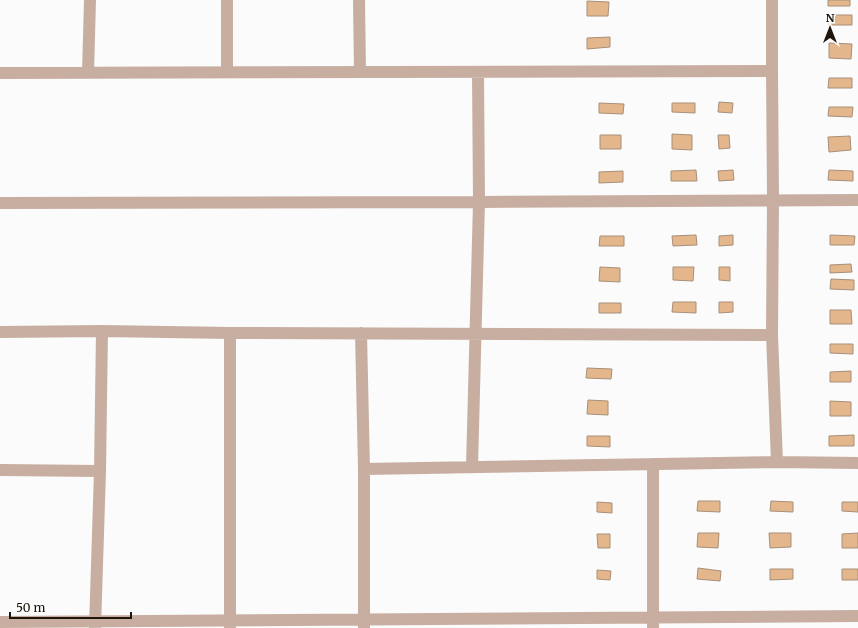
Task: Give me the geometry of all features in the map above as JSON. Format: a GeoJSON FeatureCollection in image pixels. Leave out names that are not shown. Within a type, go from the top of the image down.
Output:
{"type":"FeatureCollection","features":[{"type":"Feature","properties":{"kind":"street"},"geometry":{"type":"LineString","coordinates":[[88,73],[90,0]]}},
{"type":"Feature","properties":{"kind":"street"},"geometry":{"type":"LineString","coordinates":[[227,0],[227,72]]}},
{"type":"Feature","properties":{"kind":"street"},"geometry":{"type":"LineString","coordinates":[[359,0],[360,72]]}},
{"type":"Feature","properties":{"kind":"street"},"geometry":{"type":"LineString","coordinates":[[772,0],[772,335],[777,462]]}},
{"type":"Feature","properties":{"kind":"street"},"geometry":{"type":"LineString","coordinates":[[0,73],[772,71]]}},
{"type":"Feature","properties":{"kind":"street"},"geometry":{"type":"LineString","coordinates":[[472,467],[479,202],[478,72]]}},
{"type":"Feature","properties":{"kind":"street"},"geometry":{"type":"LineString","coordinates":[[0,203],[858,200]]}},
{"type":"Feature","properties":{"kind":"street"},"geometry":{"type":"LineString","coordinates":[[0,332],[102,331],[230,333],[772,335]]}},
{"type":"Feature","properties":{"kind":"street"},"geometry":{"type":"LineString","coordinates":[[95,624],[100,471],[102,331]]}},
{"type":"Feature","properties":{"kind":"street"},"geometry":{"type":"LineString","coordinates":[[230,333],[230,624]]}},
{"type":"Feature","properties":{"kind":"street"},"geometry":{"type":"LineString","coordinates":[[361,333],[364,469],[364,624]]}},
{"type":"Feature","properties":{"kind":"street"},"geometry":{"type":"LineString","coordinates":[[364,469],[777,462],[858,463]]}},
{"type":"Feature","properties":{"kind":"street"},"geometry":{"type":"LineString","coordinates":[[653,464],[653,623]]}},
{"type":"Feature","properties":{"kind":"street"},"geometry":{"type":"LineString","coordinates":[[0,470],[100,471]]}},
{"type":"Feature","properties":{"kind":"street"},"geometry":{"type":"LineString","coordinates":[[0,622],[95,624],[653,623],[858,616]]}},
{"type":"Feature","properties":{"kind":"building"},"geometry":{"type":"Polygon","coordinates":[[[828,0],[850,0],[850,6],[828,6],[828,0]]]}},
{"type":"Feature","properties":{"kind":"building"},"geometry":{"type":"Polygon","coordinates":[[[587,1],[609,2],[608,16],[587,16],[587,1]]]}},
{"type":"Feature","properties":{"kind":"building"},"geometry":{"type":"Polygon","coordinates":[[[828,15],[852,15],[852,25],[829,25],[828,15]]]}},
{"type":"Feature","properties":{"kind":"building"},"geometry":{"type":"Polygon","coordinates":[[[610,37],[610,47],[587,49],[587,38],[610,37]]]}},
{"type":"Feature","properties":{"kind":"building"},"geometry":{"type":"Polygon","coordinates":[[[829,43],[852,44],[851,59],[829,58],[829,43]]]}},
{"type":"Feature","properties":{"kind":"building"},"geometry":{"type":"Polygon","coordinates":[[[829,78],[852,78],[852,88],[828,88],[829,78]]]}},
{"type":"Feature","properties":{"kind":"building"},"geometry":{"type":"Polygon","coordinates":[[[719,102],[733,103],[732,113],[718,112],[719,102]]]}},
{"type":"Feature","properties":{"kind":"building"},"geometry":{"type":"Polygon","coordinates":[[[599,103],[624,104],[623,114],[599,113],[599,103]]]}},
{"type":"Feature","properties":{"kind":"building"},"geometry":{"type":"Polygon","coordinates":[[[672,103],[695,103],[695,113],[672,112],[672,103]]]}},
{"type":"Feature","properties":{"kind":"building"},"geometry":{"type":"Polygon","coordinates":[[[829,107],[853,107],[852,117],[828,116],[829,107]]]}},
{"type":"Feature","properties":{"kind":"building"},"geometry":{"type":"Polygon","coordinates":[[[672,134],[692,135],[692,150],[672,149],[672,134]]]}},
{"type":"Feature","properties":{"kind":"building"},"geometry":{"type":"Polygon","coordinates":[[[600,135],[621,135],[621,149],[600,149],[600,135]]]}},
{"type":"Feature","properties":{"kind":"building"},"geometry":{"type":"Polygon","coordinates":[[[718,135],[729,135],[730,148],[719,149],[718,135]]]}},
{"type":"Feature","properties":{"kind":"building"},"geometry":{"type":"Polygon","coordinates":[[[850,136],[851,150],[829,152],[828,137],[850,136]]]}},
{"type":"Feature","properties":{"kind":"building"},"geometry":{"type":"Polygon","coordinates":[[[696,170],[697,181],[671,181],[671,171],[696,170]]]}},
{"type":"Feature","properties":{"kind":"building"},"geometry":{"type":"Polygon","coordinates":[[[733,170],[734,180],[719,181],[718,171],[733,170]]]}},
{"type":"Feature","properties":{"kind":"building"},"geometry":{"type":"Polygon","coordinates":[[[829,170],[853,171],[853,181],[828,180],[829,170]]]}},
{"type":"Feature","properties":{"kind":"building"},"geometry":{"type":"Polygon","coordinates":[[[623,171],[623,182],[599,183],[599,172],[623,171]]]}},
{"type":"Feature","properties":{"kind":"building"},"geometry":{"type":"Polygon","coordinates":[[[696,235],[697,245],[673,246],[672,236],[696,235]]]}},
{"type":"Feature","properties":{"kind":"building"},"geometry":{"type":"Polygon","coordinates":[[[733,235],[733,245],[719,246],[719,236],[733,235]]]}},
{"type":"Feature","properties":{"kind":"building"},"geometry":{"type":"Polygon","coordinates":[[[830,235],[855,236],[854,245],[830,245],[830,235]]]}},
{"type":"Feature","properties":{"kind":"building"},"geometry":{"type":"Polygon","coordinates":[[[600,236],[624,236],[624,246],[599,246],[600,236]]]}},
{"type":"Feature","properties":{"kind":"building"},"geometry":{"type":"Polygon","coordinates":[[[851,264],[852,272],[830,273],[830,265],[851,264]]]}},
{"type":"Feature","properties":{"kind":"building"},"geometry":{"type":"Polygon","coordinates":[[[600,267],[620,268],[620,282],[599,281],[600,267]]]}},
{"type":"Feature","properties":{"kind":"building"},"geometry":{"type":"Polygon","coordinates":[[[673,267],[694,267],[693,281],[673,280],[673,267]]]}},
{"type":"Feature","properties":{"kind":"building"},"geometry":{"type":"Polygon","coordinates":[[[719,267],[730,267],[730,281],[719,280],[719,267]]]}},
{"type":"Feature","properties":{"kind":"building"},"geometry":{"type":"Polygon","coordinates":[[[831,279],[854,280],[854,290],[830,289],[831,279]]]}},
{"type":"Feature","properties":{"kind":"building"},"geometry":{"type":"Polygon","coordinates":[[[673,302],[696,302],[696,313],[672,312],[673,302]]]}},
{"type":"Feature","properties":{"kind":"building"},"geometry":{"type":"Polygon","coordinates":[[[719,302],[733,302],[733,312],[719,313],[719,302]]]}},
{"type":"Feature","properties":{"kind":"building"},"geometry":{"type":"Polygon","coordinates":[[[599,303],[621,303],[621,313],[599,313],[599,303]]]}},
{"type":"Feature","properties":{"kind":"building"},"geometry":{"type":"Polygon","coordinates":[[[830,310],[851,310],[852,324],[830,324],[830,310]]]}},
{"type":"Feature","properties":{"kind":"building"},"geometry":{"type":"Polygon","coordinates":[[[830,344],[853,344],[853,354],[830,353],[830,344]]]}},
{"type":"Feature","properties":{"kind":"building"},"geometry":{"type":"Polygon","coordinates":[[[587,368],[612,369],[611,379],[586,378],[587,368]]]}},
{"type":"Feature","properties":{"kind":"building"},"geometry":{"type":"Polygon","coordinates":[[[851,371],[851,382],[830,382],[830,372],[851,371]]]}},
{"type":"Feature","properties":{"kind":"building"},"geometry":{"type":"Polygon","coordinates":[[[588,400],[608,401],[608,415],[587,414],[588,400]]]}},
{"type":"Feature","properties":{"kind":"building"},"geometry":{"type":"Polygon","coordinates":[[[830,401],[851,402],[851,416],[830,416],[830,401]]]}},
{"type":"Feature","properties":{"kind":"building"},"geometry":{"type":"Polygon","coordinates":[[[854,435],[854,446],[829,446],[829,436],[854,435]]]}},
{"type":"Feature","properties":{"kind":"building"},"geometry":{"type":"Polygon","coordinates":[[[587,436],[610,436],[610,447],[587,446],[587,436]]]}},
{"type":"Feature","properties":{"kind":"building"},"geometry":{"type":"Polygon","coordinates":[[[698,501],[720,501],[720,512],[697,511],[698,501]]]}},
{"type":"Feature","properties":{"kind":"building"},"geometry":{"type":"Polygon","coordinates":[[[771,501],[793,502],[793,512],[770,511],[771,501]]]}},
{"type":"Feature","properties":{"kind":"building"},"geometry":{"type":"Polygon","coordinates":[[[597,502],[612,503],[612,513],[597,512],[597,502]]]}},
{"type":"Feature","properties":{"kind":"building"},"geometry":{"type":"Polygon","coordinates":[[[842,502],[858,502],[858,512],[842,511],[842,502]]]}},
{"type":"Feature","properties":{"kind":"building"},"geometry":{"type":"Polygon","coordinates":[[[698,533],[719,533],[718,548],[697,547],[698,533]]]}},
{"type":"Feature","properties":{"kind":"building"},"geometry":{"type":"Polygon","coordinates":[[[769,533],[791,533],[791,547],[770,548],[769,533]]]}},
{"type":"Feature","properties":{"kind":"building"},"geometry":{"type":"Polygon","coordinates":[[[858,533],[858,548],[842,548],[842,534],[858,533]]]}},
{"type":"Feature","properties":{"kind":"building"},"geometry":{"type":"Polygon","coordinates":[[[597,534],[610,534],[610,548],[598,548],[597,534]]]}},
{"type":"Feature","properties":{"kind":"building"},"geometry":{"type":"Polygon","coordinates":[[[698,568],[721,571],[720,581],[697,579],[698,568]]]}},
{"type":"Feature","properties":{"kind":"building"},"geometry":{"type":"Polygon","coordinates":[[[770,569],[793,569],[793,579],[770,580],[770,569]]]}},
{"type":"Feature","properties":{"kind":"building"},"geometry":{"type":"Polygon","coordinates":[[[842,569],[858,569],[858,580],[842,580],[842,569]]]}},
{"type":"Feature","properties":{"kind":"building"},"geometry":{"type":"Polygon","coordinates":[[[597,570],[611,571],[610,580],[597,579],[597,570]]]}}]}
